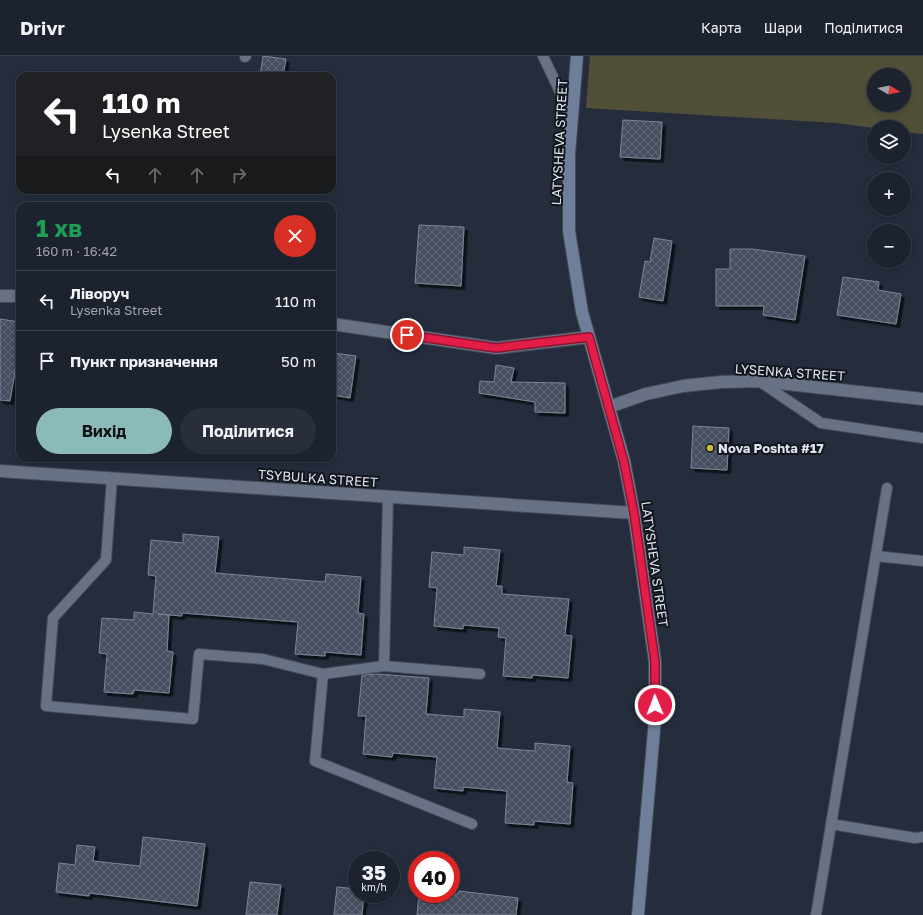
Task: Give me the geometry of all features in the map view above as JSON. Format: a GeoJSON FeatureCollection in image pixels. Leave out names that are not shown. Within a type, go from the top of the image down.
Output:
{"type":"FeatureCollection","features":[{"type":"Feature","properties":{"kind":"street","name":"LATYSHEVA STREET"},"geometry":{"type":"LineString","coordinates":[[577,56],[569,154],[569,232],[582,312],[624,462],[634,513],[655,662],[655,719],[638,915]]}},
{"type":"Feature","properties":{"kind":"street"},"geometry":{"type":"LineString","coordinates":[[0,296],[16,296]]}},
{"type":"Feature","properties":{"kind":"street"},"geometry":{"type":"LineString","coordinates":[[336,325],[496,348],[589,337]]}},
{"type":"Feature","properties":{"kind":"street","name":"LYSENKA STREET"},"geometry":{"type":"LineString","coordinates":[[609,407],[646,394],[683,386],[721,382],[759,381],[923,399]]}},
{"type":"Feature","properties":{"kind":"street","name":"TSYBULKA STREET"},"geometry":{"type":"LineString","coordinates":[[0,471],[634,513]]}},
{"type":"Feature","properties":{"kind":"lane"},"geometry":{"type":"LineString","coordinates":[[543,56],[572,117]]}},
{"type":"Feature","properties":{"kind":"lane"},"geometry":{"type":"LineString","coordinates":[[759,381],[821,423],[923,438]]}},
{"type":"Feature","properties":{"kind":"lane"},"geometry":{"type":"LineString","coordinates":[[112,478],[106,560],[53,618],[46,706],[193,719],[199,654],[263,659],[323,674],[384,666],[480,674]]}},
{"type":"Feature","properties":{"kind":"lane"},"geometry":{"type":"LineString","coordinates":[[816,915],[888,488]]}},
{"type":"Feature","properties":{"kind":"lane"},"geometry":{"type":"LineString","coordinates":[[384,666],[388,496]]}},
{"type":"Feature","properties":{"kind":"lane"},"geometry":{"type":"LineString","coordinates":[[876,556],[923,561]]}},
{"type":"Feature","properties":{"kind":"lane"},"geometry":{"type":"LineString","coordinates":[[323,674],[315,761],[472,824]]}},
{"type":"Feature","properties":{"kind":"lane"},"geometry":{"type":"LineString","coordinates":[[831,824],[915,838],[923,837]]}},
{"type":"Feature","properties":{"kind":"shaded area"},"geometry":{"type":"Polygon","coordinates":[[[590,56],[923,56],[923,134],[911,133],[911,120],[867,120],[867,127],[836,123],[586,108],[590,56]]]}},
{"type":"Feature","properties":{"kind":"building"},"geometry":{"type":"Polygon","coordinates":[[[263,56],[286,59],[284,72],[261,72],[263,56]]]}},
{"type":"Feature","properties":{"kind":"building"},"geometry":{"type":"Polygon","coordinates":[[[623,120],[662,122],[660,159],[620,157],[623,120]]]}},
{"type":"Feature","properties":{"kind":"building"},"geometry":{"type":"Polygon","coordinates":[[[419,225],[464,227],[461,286],[415,283],[419,225]]]}},
{"type":"Feature","properties":{"kind":"building"},"geometry":{"type":"Polygon","coordinates":[[[654,238],[672,241],[663,301],[639,297],[645,261],[650,262],[654,238]]]}},
{"type":"Feature","properties":{"kind":"building"},"geometry":{"type":"Polygon","coordinates":[[[730,249],[752,249],[805,256],[795,320],[763,315],[764,306],[716,306],[716,269],[730,269],[730,249]]]}},
{"type":"Feature","properties":{"kind":"building"},"geometry":{"type":"Polygon","coordinates":[[[843,277],[879,282],[878,290],[901,294],[896,324],[837,315],[843,277]]]}},
{"type":"Feature","properties":{"kind":"building"},"geometry":{"type":"Polygon","coordinates":[[[0,319],[16,321],[16,366],[10,401],[0,400],[0,319]]]}},
{"type":"Feature","properties":{"kind":"building"},"geometry":{"type":"Polygon","coordinates":[[[336,353],[356,356],[350,398],[336,396],[336,353]]]}},
{"type":"Feature","properties":{"kind":"building"},"geometry":{"type":"Polygon","coordinates":[[[496,365],[514,368],[511,382],[565,383],[565,413],[535,412],[535,402],[479,393],[480,381],[494,382],[496,365]]]}},
{"type":"Feature","properties":{"kind":"building"},"geometry":{"type":"Polygon","coordinates":[[[693,426],[729,428],[727,470],[691,468],[693,426]]]}},
{"type":"Feature","properties":{"kind":"building"},"geometry":{"type":"Polygon","coordinates":[[[183,534],[219,537],[215,573],[325,582],[326,574],[361,577],[358,613],[364,614],[361,655],[325,652],[325,656],[295,654],[298,622],[182,613],[182,616],[158,614],[169,615],[167,651],[173,652],[169,693],[134,690],[133,694],[104,692],[107,654],[99,653],[102,618],[134,620],[134,612],[153,614],[156,576],[148,575],[151,540],[183,543],[183,534]]]}},
{"type":"Feature","properties":{"kind":"building"},"geometry":{"type":"Polygon","coordinates":[[[464,547],[500,550],[496,586],[502,586],[502,594],[569,599],[565,635],[572,636],[568,678],[532,675],[532,678],[503,676],[506,638],[498,637],[499,628],[463,625],[463,629],[434,626],[437,588],[429,587],[432,552],[464,555],[464,547]]]}},
{"type":"Feature","properties":{"kind":"building"},"geometry":{"type":"Polygon","coordinates":[[[377,674],[429,678],[426,714],[464,717],[464,709],[500,712],[497,748],[535,751],[535,743],[570,746],[567,782],[573,783],[570,824],[534,821],[534,825],[505,823],[507,791],[463,787],[463,791],[434,788],[437,757],[393,753],[392,757],[363,754],[366,716],[358,716],[362,675],[377,674]]]}},
{"type":"Feature","properties":{"kind":"building"},"geometry":{"type":"Polygon","coordinates":[[[143,837],[205,844],[197,906],[89,893],[89,896],[56,892],[59,863],[75,865],[77,845],[95,847],[93,861],[140,866],[143,837]]]}},
{"type":"Feature","properties":{"kind":"building"},"geometry":{"type":"Polygon","coordinates":[[[250,882],[281,885],[277,915],[246,915],[250,882]]]}},
{"type":"Feature","properties":{"kind":"building"},"geometry":{"type":"Polygon","coordinates":[[[337,887],[348,888],[348,903],[363,903],[362,915],[334,915],[337,887]]]}},
{"type":"Feature","properties":{"kind":"building"},"geometry":{"type":"Polygon","coordinates":[[[460,891],[518,898],[516,915],[417,915],[418,903],[460,903],[460,891]]]}},
{"type":"Feature","properties":{"kind":"place","name":"Nova Poshta #17"},"geometry":{"type":"Point","coordinates":[710,448]}},
{"type":"Feature","properties":{"kind":"route"},"geometry":{"type":"LineString","coordinates":[[407,335],[496,348],[589,337],[624,462],[634,513],[655,662],[655,705]]}}]}
